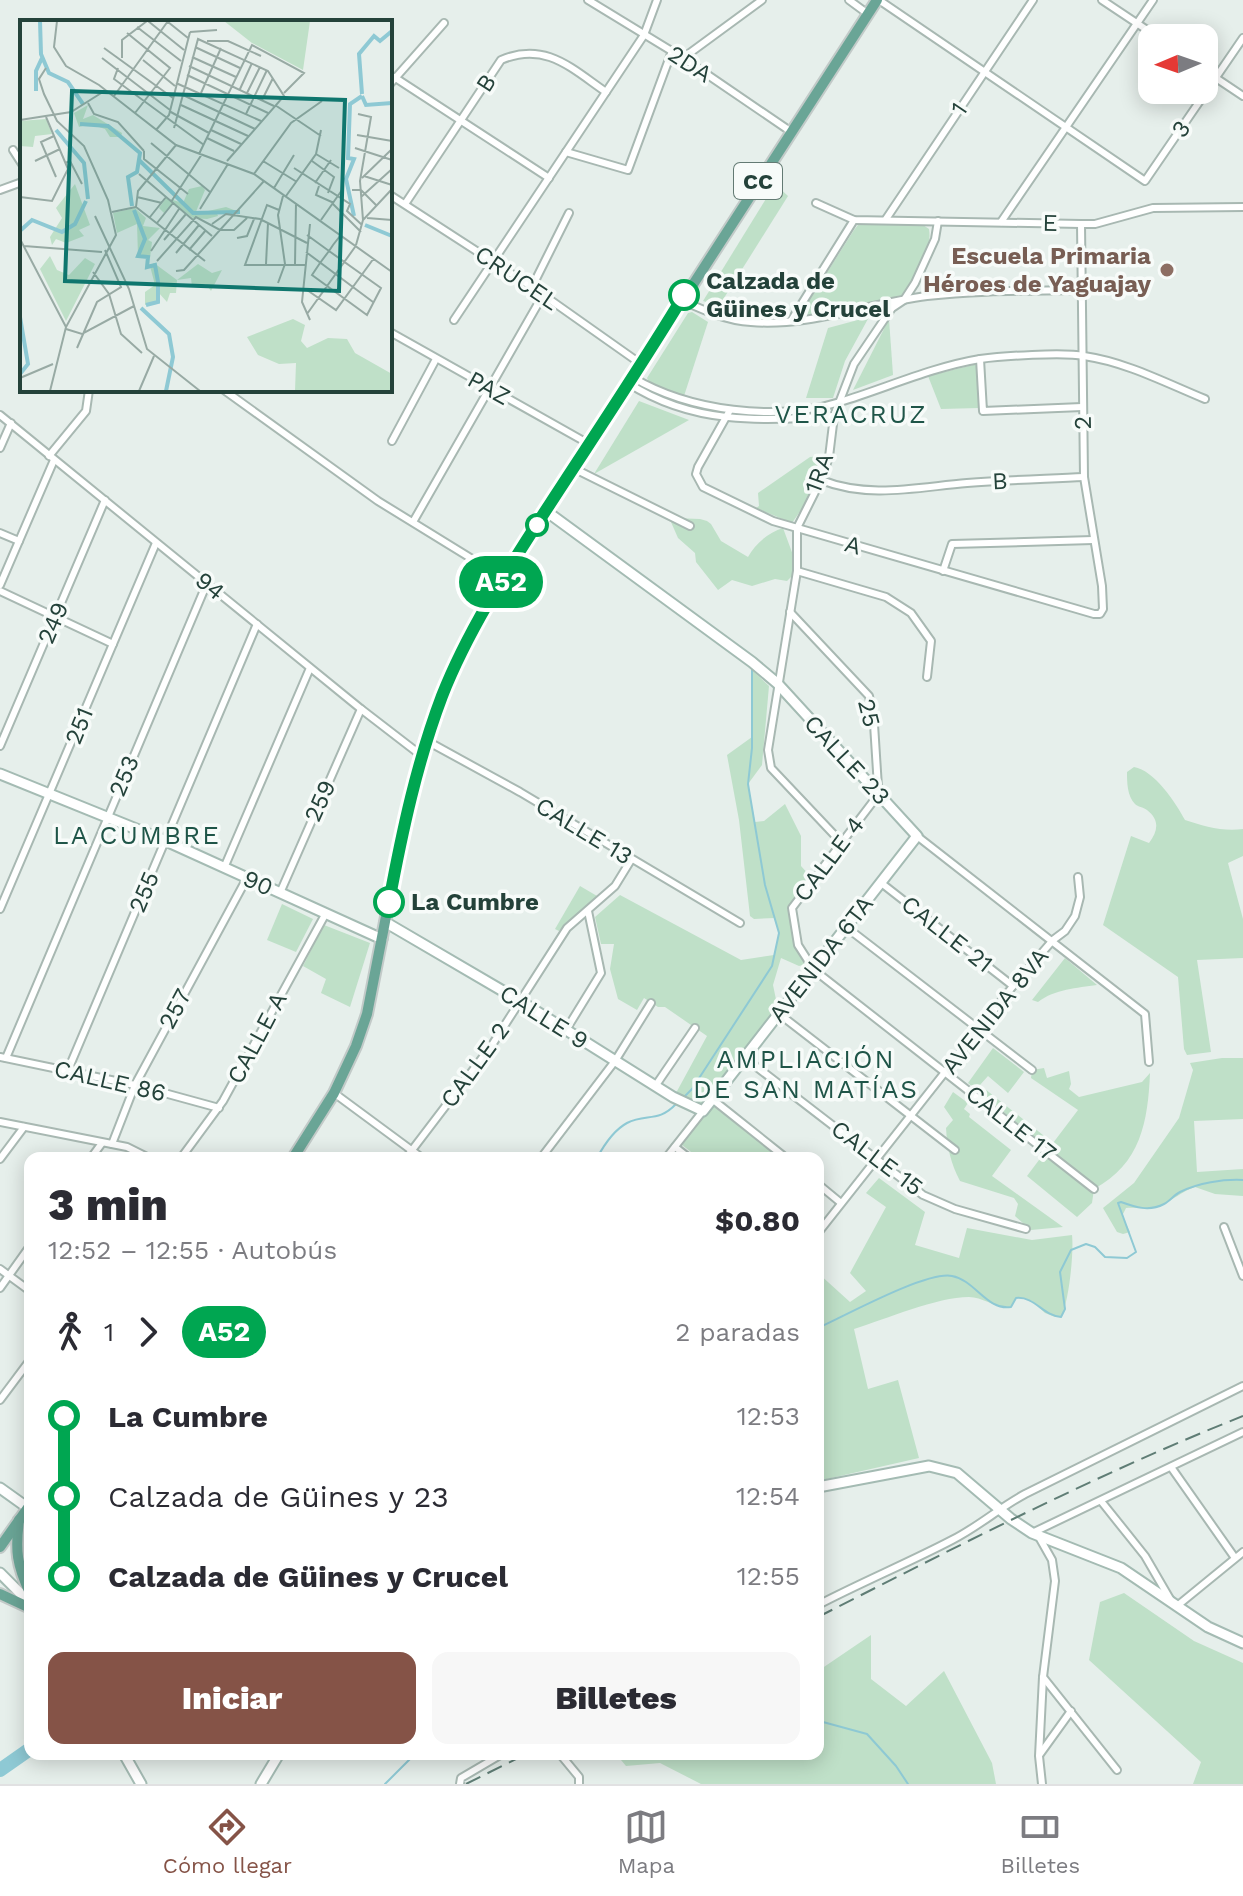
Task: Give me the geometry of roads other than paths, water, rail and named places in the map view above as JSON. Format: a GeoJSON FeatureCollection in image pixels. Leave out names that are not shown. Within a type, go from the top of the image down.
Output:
{"type":"FeatureCollection","features":[{"type":"Feature","properties":{"kind":"main road","name":"CC"},"geometry":{"type":"LineString","coordinates":[[297,1152],[334,1093],[367,1014],[405,819],[443,694],[463,650],[503,578],[573,468],[878,0]]}},
{"type":"Feature","properties":{"kind":"main road"},"geometry":{"type":"LineString","coordinates":[[0,1547],[24,1514]]}},
{"type":"Feature","properties":{"kind":"main road"},"geometry":{"type":"LineString","coordinates":[[19,1520],[16,1541],[18,1565],[24,1579]]}},
{"type":"Feature","properties":{"kind":"main road"},"geometry":{"type":"LineString","coordinates":[[0,1594],[24,1603]]}},
{"type":"Feature","properties":{"kind":"street","name":"2DA"},"geometry":{"type":"LineString","coordinates":[[588,0],[683,58],[790,131]]}},
{"type":"Feature","properties":{"kind":"street"},"geometry":{"type":"LineString","coordinates":[[454,320],[644,35],[657,0]]}},
{"type":"Feature","properties":{"kind":"street"},"geometry":{"type":"LineString","coordinates":[[683,58],[762,0]]}},
{"type":"Feature","properties":{"kind":"street"},"geometry":{"type":"LineString","coordinates":[[849,0],[868,14]]}},
{"type":"Feature","properties":{"kind":"street"},"geometry":{"type":"LineString","coordinates":[[878,0],[1067,126]]}},
{"type":"Feature","properties":{"kind":"street","name":"1"},"geometry":{"type":"LineString","coordinates":[[886,219],[1033,0]]}},
{"type":"Feature","properties":{"kind":"street"},"geometry":{"type":"LineString","coordinates":[[1102,0],[1138,23]]}},
{"type":"Feature","properties":{"kind":"street"},"geometry":{"type":"LineString","coordinates":[[1001,222],[1153,0]]}},
{"type":"Feature","properties":{"kind":"street"},"geometry":{"type":"LineString","coordinates":[[444,23],[392,81],[462,119],[549,178]]}},
{"type":"Feature","properties":{"kind":"street","name":"3"},"geometry":{"type":"LineString","coordinates":[[1218,75],[1243,38]]}},
{"type":"Feature","properties":{"kind":"street"},"geometry":{"type":"LineString","coordinates":[[566,152],[628,170],[672,51]]}},
{"type":"Feature","properties":{"kind":"street","name":"B"},"geometry":{"type":"LineString","coordinates":[[405,204],[501,60],[517,53],[531,52],[559,60],[606,92]]}},
{"type":"Feature","properties":{"kind":"street"},"geometry":{"type":"LineString","coordinates":[[1218,79],[1243,96]]}},
{"type":"Feature","properties":{"kind":"street","name":"3"},"geometry":{"type":"LineString","coordinates":[[1067,126],[1145,181],[1198,104]]}},
{"type":"Feature","properties":{"kind":"street"},"geometry":{"type":"LineString","coordinates":[[13,150],[20,161]]}},
{"type":"Feature","properties":{"kind":"street"},"geometry":{"type":"LineString","coordinates":[[0,190],[20,183]]}},
{"type":"Feature","properties":{"kind":"street","name":"CRUCEL"},"geometry":{"type":"LineString","coordinates":[[392,196],[532,287],[641,364]]}},
{"type":"Feature","properties":{"kind":"street","name":"E"},"geometry":{"type":"LineString","coordinates":[[816,203],[854,220],[1081,224],[1095,224],[1153,208],[1243,207]]}},
{"type":"Feature","properties":{"kind":"street"},"geometry":{"type":"LineString","coordinates":[[532,287],[569,213]]}},
{"type":"Feature","properties":{"kind":"street"},"geometry":{"type":"LineString","coordinates":[[791,321],[854,220]]}},
{"type":"Feature","properties":{"kind":"street","name":"1RA"},"geometry":{"type":"LineString","coordinates":[[841,842],[771,768],[768,750],[797,571],[797,528],[829,457],[834,416],[854,364],[892,308],[904,300],[935,239],[938,221]]}},
{"type":"Feature","properties":{"kind":"street","name":"2"},"geometry":{"type":"LineString","coordinates":[[1081,224],[1084,477],[1103,609],[1100,614],[1094,614]]}},
{"type":"Feature","properties":{"kind":"street"},"geometry":{"type":"LineString","coordinates":[[681,300],[712,314],[750,322],[791,321],[904,300],[978,291],[1080,290]]}},
{"type":"Feature","properties":{"kind":"street"},"geometry":{"type":"LineString","coordinates":[[413,522],[543,295]]}},
{"type":"Feature","properties":{"kind":"street","name":"PAZ"},"geometry":{"type":"LineString","coordinates":[[392,333],[589,444]]}},
{"type":"Feature","properties":{"kind":"street"},"geometry":{"type":"LineString","coordinates":[[630,380],[660,392],[730,410],[766,412],[839,403],[980,359],[1083,355],[1138,371],[1205,399]]}},
{"type":"Feature","properties":{"kind":"street"},"geometry":{"type":"LineString","coordinates":[[392,441],[436,359]]}},
{"type":"Feature","properties":{"kind":"street"},"geometry":{"type":"LineString","coordinates":[[980,359],[983,411],[1082,407]]}},
{"type":"Feature","properties":{"kind":"street"},"geometry":{"type":"LineString","coordinates":[[630,380],[670,404],[726,418],[764,421],[834,416]]}},
{"type":"Feature","properties":{"kind":"street"},"geometry":{"type":"LineString","coordinates":[[0,585],[52,458],[86,411],[89,392]]}},
{"type":"Feature","properties":{"kind":"street"},"geometry":{"type":"LineString","coordinates":[[227,392],[378,501],[503,578]]}},
{"type":"Feature","properties":{"kind":"street","name":"A"},"geometry":{"type":"LineString","coordinates":[[730,410],[698,467],[696,474],[699,483],[750,511],[797,528],[1094,614]]}},
{"type":"Feature","properties":{"kind":"street","name":"94"},"geometry":{"type":"LineString","coordinates":[[0,415],[422,756]]}},
{"type":"Feature","properties":{"kind":"street"},"geometry":{"type":"LineString","coordinates":[[0,448],[11,423]]}},
{"type":"Feature","properties":{"kind":"street"},"geometry":{"type":"LineString","coordinates":[[573,468],[690,526]]}},
{"type":"Feature","properties":{"kind":"street","name":"B"},"geometry":{"type":"LineString","coordinates":[[821,480],[838,486],[887,491],[1084,477]]}},
{"type":"Feature","properties":{"kind":"street","name":"249"},"geometry":{"type":"LineString","coordinates":[[0,746],[105,500]]}},
{"type":"Feature","properties":{"kind":"street","name":"CALLE 23"},"geometry":{"type":"LineString","coordinates":[[546,511],[752,662],[777,683],[917,836],[1145,1014],[1149,1062]]}},
{"type":"Feature","properties":{"kind":"street"},"geometry":{"type":"LineString","coordinates":[[0,533],[19,541]]}},
{"type":"Feature","properties":{"kind":"street"},"geometry":{"type":"LineString","coordinates":[[943,571],[952,544],[1093,540]]}},
{"type":"Feature","properties":{"kind":"street","name":"251"},"geometry":{"type":"LineString","coordinates":[[0,909],[156,543]]}},
{"type":"Feature","properties":{"kind":"street"},"geometry":{"type":"LineString","coordinates":[[797,571],[886,597],[911,613],[931,641],[927,677]]}},
{"type":"Feature","properties":{"kind":"street","name":"253"},"geometry":{"type":"LineString","coordinates":[[3,1058],[207,583]]}},
{"type":"Feature","properties":{"kind":"street"},"geometry":{"type":"LineString","coordinates":[[0,591],[113,644]]}},
{"type":"Feature","properties":{"kind":"street","name":"25"},"geometry":{"type":"LineString","coordinates":[[790,612],[869,696],[878,795]]}},
{"type":"Feature","properties":{"kind":"street","name":"255"},"geometry":{"type":"LineString","coordinates":[[68,1070],[257,624]]}},
{"type":"Feature","properties":{"kind":"street"},"geometry":{"type":"LineString","coordinates":[[224,868],[310,668]]}},
{"type":"Feature","properties":{"kind":"street","name":"259"},"geometry":{"type":"LineString","coordinates":[[280,893],[361,709]]}},
{"type":"Feature","properties":{"kind":"street","name":"CALLE 13"},"geometry":{"type":"LineString","coordinates":[[427,741],[520,792],[740,923]]}},
{"type":"Feature","properties":{"kind":"street","name":"90"},"geometry":{"type":"LineString","coordinates":[[0,774],[166,841],[382,939]]}},
{"type":"Feature","properties":{"kind":"street","name":"CALLE 4"},"geometry":{"type":"LineString","coordinates":[[814,970],[798,945],[792,908],[878,795]]}},
{"type":"Feature","properties":{"kind":"street","name":"AVENIDA 6TA"},"geometry":{"type":"LineString","coordinates":[[671,1152],[917,836]]}},
{"type":"Feature","properties":{"kind":"street","name":"CALLE 2"},"geometry":{"type":"LineString","coordinates":[[412,1151],[492,1045],[567,928],[615,886],[631,860]]}},
{"type":"Feature","properties":{"kind":"street","name":"AVENIDA 8VA"},"geometry":{"type":"LineString","coordinates":[[824,1225],[1013,986],[1053,940],[1065,931],[1075,916],[1080,897],[1078,877]]}},
{"type":"Feature","properties":{"kind":"street","name":"257"},"geometry":{"type":"LineString","coordinates":[[112,1144],[135,1085],[247,878]]}},
{"type":"Feature","properties":{"kind":"street","name":"CALLE 21"},"geometry":{"type":"LineString","coordinates":[[880,882],[1013,986]]}},
{"type":"Feature","properties":{"kind":"street"},"geometry":{"type":"LineString","coordinates":[[566,1030],[601,973],[588,911]]}},
{"type":"Feature","properties":{"kind":"street","name":"CALLE A"},"geometry":{"type":"LineString","coordinates":[[186,1152],[219,1108],[326,913]]}},
{"type":"Feature","properties":{"kind":"street","name":"CALLE 9"},"geometry":{"type":"LineString","coordinates":[[385,922],[520,1001],[673,1097],[703,1111]]}},
{"type":"Feature","properties":{"kind":"street"},"geometry":{"type":"LineString","coordinates":[[846,927],[1032,1070]]}},
{"type":"Feature","properties":{"kind":"street","name":"CALLE 17"},"geometry":{"type":"LineString","coordinates":[[814,970],[1094,1189]]}},
{"type":"Feature","properties":{"kind":"street"},"geometry":{"type":"LineString","coordinates":[[546,1152],[615,1061],[651,1003]]}},
{"type":"Feature","properties":{"kind":"street"},"geometry":{"type":"LineString","coordinates":[[778,1013],[955,1150]]}},
{"type":"Feature","properties":{"kind":"street"},"geometry":{"type":"LineString","coordinates":[[656,1085],[695,1028]]}},
{"type":"Feature","properties":{"kind":"street","name":"CALLE 86"},"geometry":{"type":"LineString","coordinates":[[3,1058],[135,1085],[219,1108]]}},
{"type":"Feature","properties":{"kind":"street","name":"CALLE 15"},"geometry":{"type":"LineString","coordinates":[[745,1058],[907,1184],[941,1204],[1026,1229]]}},
{"type":"Feature","properties":{"kind":"street"},"geometry":{"type":"LineString","coordinates":[[334,1093],[412,1151]]}},
{"type":"Feature","properties":{"kind":"street"},"geometry":{"type":"LineString","coordinates":[[712,1099],[778,1152]]}},
{"type":"Feature","properties":{"kind":"street"},"geometry":{"type":"LineString","coordinates":[[0,1122],[140,1152]]}},
{"type":"Feature","properties":{"kind":"street"},"geometry":{"type":"LineString","coordinates":[[0,1159],[24,1127]]}},
{"type":"Feature","properties":{"kind":"street"},"geometry":{"type":"LineString","coordinates":[[95,1152],[102,1143]]}},
{"type":"Feature","properties":{"kind":"street"},"geometry":{"type":"LineString","coordinates":[[675,1147],[681,1152]]}},
{"type":"Feature","properties":{"kind":"street"},"geometry":{"type":"LineString","coordinates":[[824,1189],[841,1203]]}},
{"type":"Feature","properties":{"kind":"street"},"geometry":{"type":"LineString","coordinates":[[1224,1227],[1243,1276]]}},
{"type":"Feature","properties":{"kind":"street"},"geometry":{"type":"LineString","coordinates":[[0,1288],[24,1255]]}},
{"type":"Feature","properties":{"kind":"street"},"geometry":{"type":"LineString","coordinates":[[0,1269],[24,1287]]}},
{"type":"Feature","properties":{"kind":"street"},"geometry":{"type":"LineString","coordinates":[[0,1400],[24,1368]]}},
{"type":"Feature","properties":{"kind":"street"},"geometry":{"type":"LineString","coordinates":[[824,1602],[952,1540],[977,1526],[1000,1507],[1243,1386]]}},
{"type":"Feature","properties":{"kind":"street"},"geometry":{"type":"LineString","coordinates":[[1036,1535],[1243,1432]]}},
{"type":"Feature","properties":{"kind":"street"},"geometry":{"type":"LineString","coordinates":[[824,1486],[929,1466],[957,1473],[1011,1519],[1036,1535],[1121,1568],[1208,1627],[1243,1643]]}},
{"type":"Feature","properties":{"kind":"street"},"geometry":{"type":"LineString","coordinates":[[1171,1467],[1235,1558]]}},
{"type":"Feature","properties":{"kind":"street"},"geometry":{"type":"LineString","coordinates":[[0,1488],[24,1504]]}},
{"type":"Feature","properties":{"kind":"street"},"geometry":{"type":"LineString","coordinates":[[1101,1501],[1145,1556],[1174,1604]]}},
{"type":"Feature","properties":{"kind":"street"},"geometry":{"type":"LineString","coordinates":[[1036,1535],[1052,1560],[1055,1581],[1043,1677],[1039,1756],[1042,1784]]}},
{"type":"Feature","properties":{"kind":"street"},"geometry":{"type":"LineString","coordinates":[[1174,1604],[1243,1552]]}},
{"type":"Feature","properties":{"kind":"street"},"geometry":{"type":"LineString","coordinates":[[0,1573],[24,1599]]}},
{"type":"Feature","properties":{"kind":"street"},"geometry":{"type":"LineString","coordinates":[[1043,1677],[1117,1770]]}},
{"type":"Feature","properties":{"kind":"street"},"geometry":{"type":"LineString","coordinates":[[1039,1756],[1071,1711]]}},
{"type":"Feature","properties":{"kind":"street"},"geometry":{"type":"LineString","coordinates":[[127,1760],[141,1784]]}},
{"type":"Feature","properties":{"kind":"street"},"geometry":{"type":"LineString","coordinates":[[261,1784],[275,1760]]}},
{"type":"Feature","properties":{"kind":"street"},"geometry":{"type":"LineString","coordinates":[[460,1784],[461,1778],[492,1760]]}},
{"type":"Feature","properties":{"kind":"street"},"geometry":{"type":"LineString","coordinates":[[565,1760],[579,1777],[579,1784]]}},
{"type":"Feature","properties":{"kind":"waterway"},"geometry":{"type":"LineString","coordinates":[[684,1097],[772,966],[779,933],[765,885],[748,784],[752,748],[752,667]]}},
{"type":"Feature","properties":{"kind":"waterway"},"geometry":{"type":"LineString","coordinates":[[601,1152],[622,1126],[663,1114],[676,1104]]}},
{"type":"Feature","properties":{"kind":"waterway"},"geometry":{"type":"LineString","coordinates":[[824,1325],[905,1287],[940,1276],[960,1279],[1003,1307],[1011,1307],[1016,1298],[1023,1298],[1061,1317],[1065,1309],[1060,1272],[1071,1250],[1086,1244],[1095,1247],[1105,1257],[1127,1258],[1136,1252],[1118,1203],[1153,1208],[1195,1186],[1243,1180]]}},
{"type":"Feature","properties":{"kind":"waterway"},"geometry":{"type":"LineString","coordinates":[[824,1722],[867,1734],[908,1784]]}},
{"type":"Feature","properties":{"kind":"waterway"},"geometry":{"type":"LineString","coordinates":[[0,1770],[24,1753]]}},
{"type":"Feature","properties":{"kind":"waterway"},"geometry":{"type":"LineString","coordinates":[[385,1784],[409,1760]]}},
{"type":"Feature","properties":{"kind":"railway"},"geometry":{"type":"LineString","coordinates":[[824,1614],[1081,1486],[1243,1416]]}},
{"type":"Feature","properties":{"kind":"railway"},"geometry":{"type":"LineString","coordinates":[[466,1784],[514,1760]]}},
{"type":"Feature","properties":{"kind":"place","name":"Escuela Primaria Héroes de Yaguajay"},"geometry":{"type":"Point","coordinates":[1167,270]}},
{"type":"Feature","properties":{"kind":"place","name":"Calzada de Güines y Crucel"},"geometry":{"type":"Point","coordinates":[684,295]}},
{"type":"Feature","properties":{"kind":"place","name":"La Cumbre"},"geometry":{"type":"Point","coordinates":[389,902]}},
{"type":"Feature","properties":{"kind":"district","name":"VERACRUZ"},"geometry":{"type":"Point","coordinates":[851,414]}},
{"type":"Feature","properties":{"kind":"district","name":"LA CUMBRE"},"geometry":{"type":"Point","coordinates":[137,835]}},
{"type":"Feature","properties":{"kind":"district","name":"AMPLIACIÓN DE SAN MATÍAS"},"geometry":{"type":"Point","coordinates":[806,1074]}}]}
